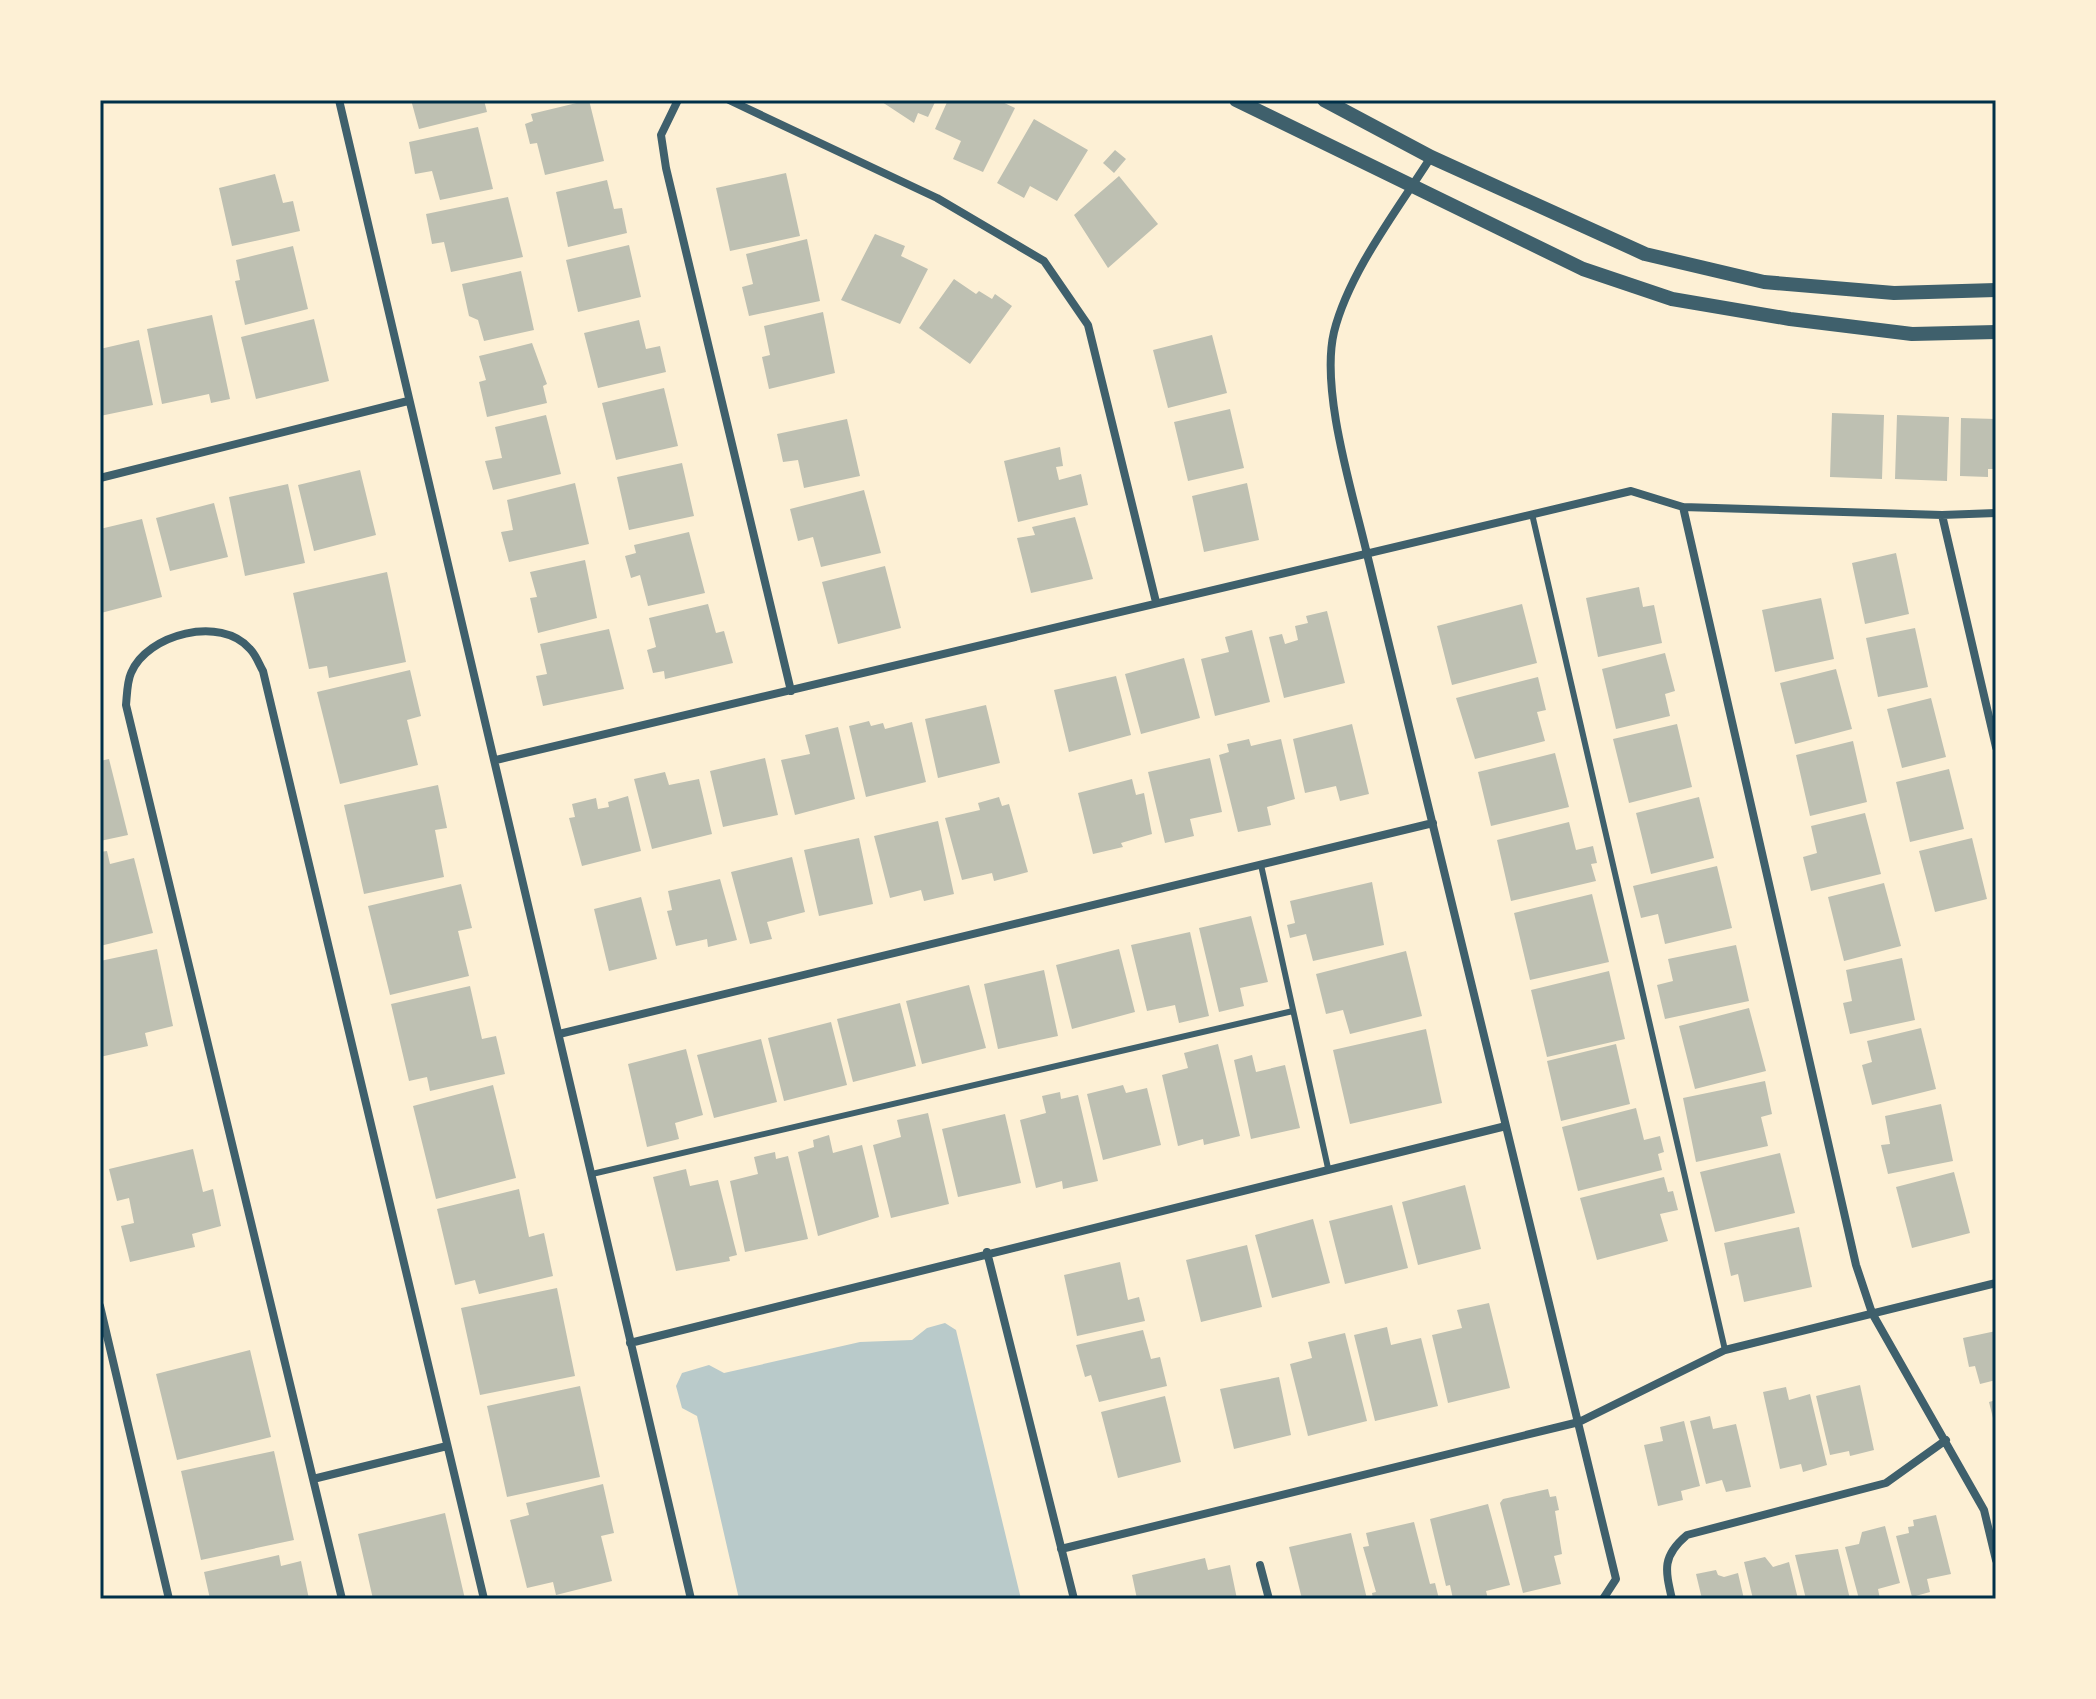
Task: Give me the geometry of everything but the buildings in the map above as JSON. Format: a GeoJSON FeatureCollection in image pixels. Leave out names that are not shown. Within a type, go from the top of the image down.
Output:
{"type":"FeatureCollection","features":[{"type":"Feature","properties":{"kind":"street"},"geometry":{"type":"LineString","coordinates":[[339,100],[691,1599]]}},
{"type":"Feature","properties":{"kind":"street"},"geometry":{"type":"LineString","coordinates":[[678,100],[661,135],[666,168],[791,691]]}},
{"type":"Feature","properties":{"kind":"street"},"geometry":{"type":"LineString","coordinates":[[729,100],[937,198],[1044,261],[1088,325],[1156,602]]}},
{"type":"Feature","properties":{"kind":"street"},"geometry":{"type":"LineString","coordinates":[[1236,100],[1583,269],[1672,299],[1790,319],[1912,334],[1996,332]]}},
{"type":"Feature","properties":{"kind":"street"},"geometry":{"type":"LineString","coordinates":[[1324,100],[1431,157],[1645,254],[1764,282],[1894,293],[1996,290]]}},
{"type":"Feature","properties":{"kind":"street"},"geometry":{"type":"LineString","coordinates":[[1431,157],[1345,299],[1333,335],[1330,383],[1367,554],[1616,1579],[1603,1599]]}},
{"type":"Feature","properties":{"kind":"street"},"geometry":{"type":"LineString","coordinates":[[100,478],[408,401]]}},
{"type":"Feature","properties":{"kind":"street"},"geometry":{"type":"LineString","coordinates":[[496,760],[1631,491],[1683,507],[1942,515],[1996,513]]}},
{"type":"Feature","properties":{"kind":"street"},"geometry":{"type":"LineString","coordinates":[[1683,507],[1856,1265],[1872,1313],[1984,1510],[1996,1560]]}},
{"type":"Feature","properties":{"kind":"street"},"geometry":{"type":"LineString","coordinates":[[1942,515],[1996,747]]}},
{"type":"Feature","properties":{"kind":"street"},"geometry":{"type":"LineString","coordinates":[[342,1599],[126,705],[131,672],[155,646],[189,630],[229,636],[249,647],[263,671],[484,1599]]}},
{"type":"Feature","properties":{"kind":"street"},"geometry":{"type":"LineString","coordinates":[[559,1034],[1433,823]]}},
{"type":"Feature","properties":{"kind":"street"},"geometry":{"type":"LineString","coordinates":[[630,1343],[987,1252],[1506,1126]]}},
{"type":"Feature","properties":{"kind":"street"},"geometry":{"type":"LineString","coordinates":[[987,1252],[1074,1599]]}},
{"type":"Feature","properties":{"kind":"street"},"geometry":{"type":"LineString","coordinates":[[1061,1549],[1579,1422],[1725,1350],[1996,1283]]}},
{"type":"Feature","properties":{"kind":"street"},"geometry":{"type":"LineString","coordinates":[[100,1306],[169,1599]]}},
{"type":"Feature","properties":{"kind":"street"},"geometry":{"type":"LineString","coordinates":[[1672,1599],[1666,1572],[1671,1549],[1687,1535],[1886,1483],[1946,1440]]}},
{"type":"Feature","properties":{"kind":"street"},"geometry":{"type":"LineString","coordinates":[[313,1479],[447,1446]]}},
{"type":"Feature","properties":{"kind":"street"},"geometry":{"type":"LineString","coordinates":[[1260,1565],[1269,1599]]}},
{"type":"Feature","properties":{"kind":"lane"},"geometry":{"type":"LineString","coordinates":[[1532,514],[1725,1350]]}},
{"type":"Feature","properties":{"kind":"lane"},"geometry":{"type":"LineString","coordinates":[[1261,865],[1328,1168]]}},
{"type":"Feature","properties":{"kind":"lane"},"geometry":{"type":"LineString","coordinates":[[592,1174],[1293,1011]]}},
{"type":"Feature","properties":{"kind":"shaded area"},"geometry":{"type":"Polygon","coordinates":[[[945,1323],[956,1330],[1021,1599],[739,1599],[697,1416],[682,1408],[676,1386],[682,1373],[709,1365],[724,1373],[860,1342],[912,1340],[927,1328],[945,1323]]]}}]}
